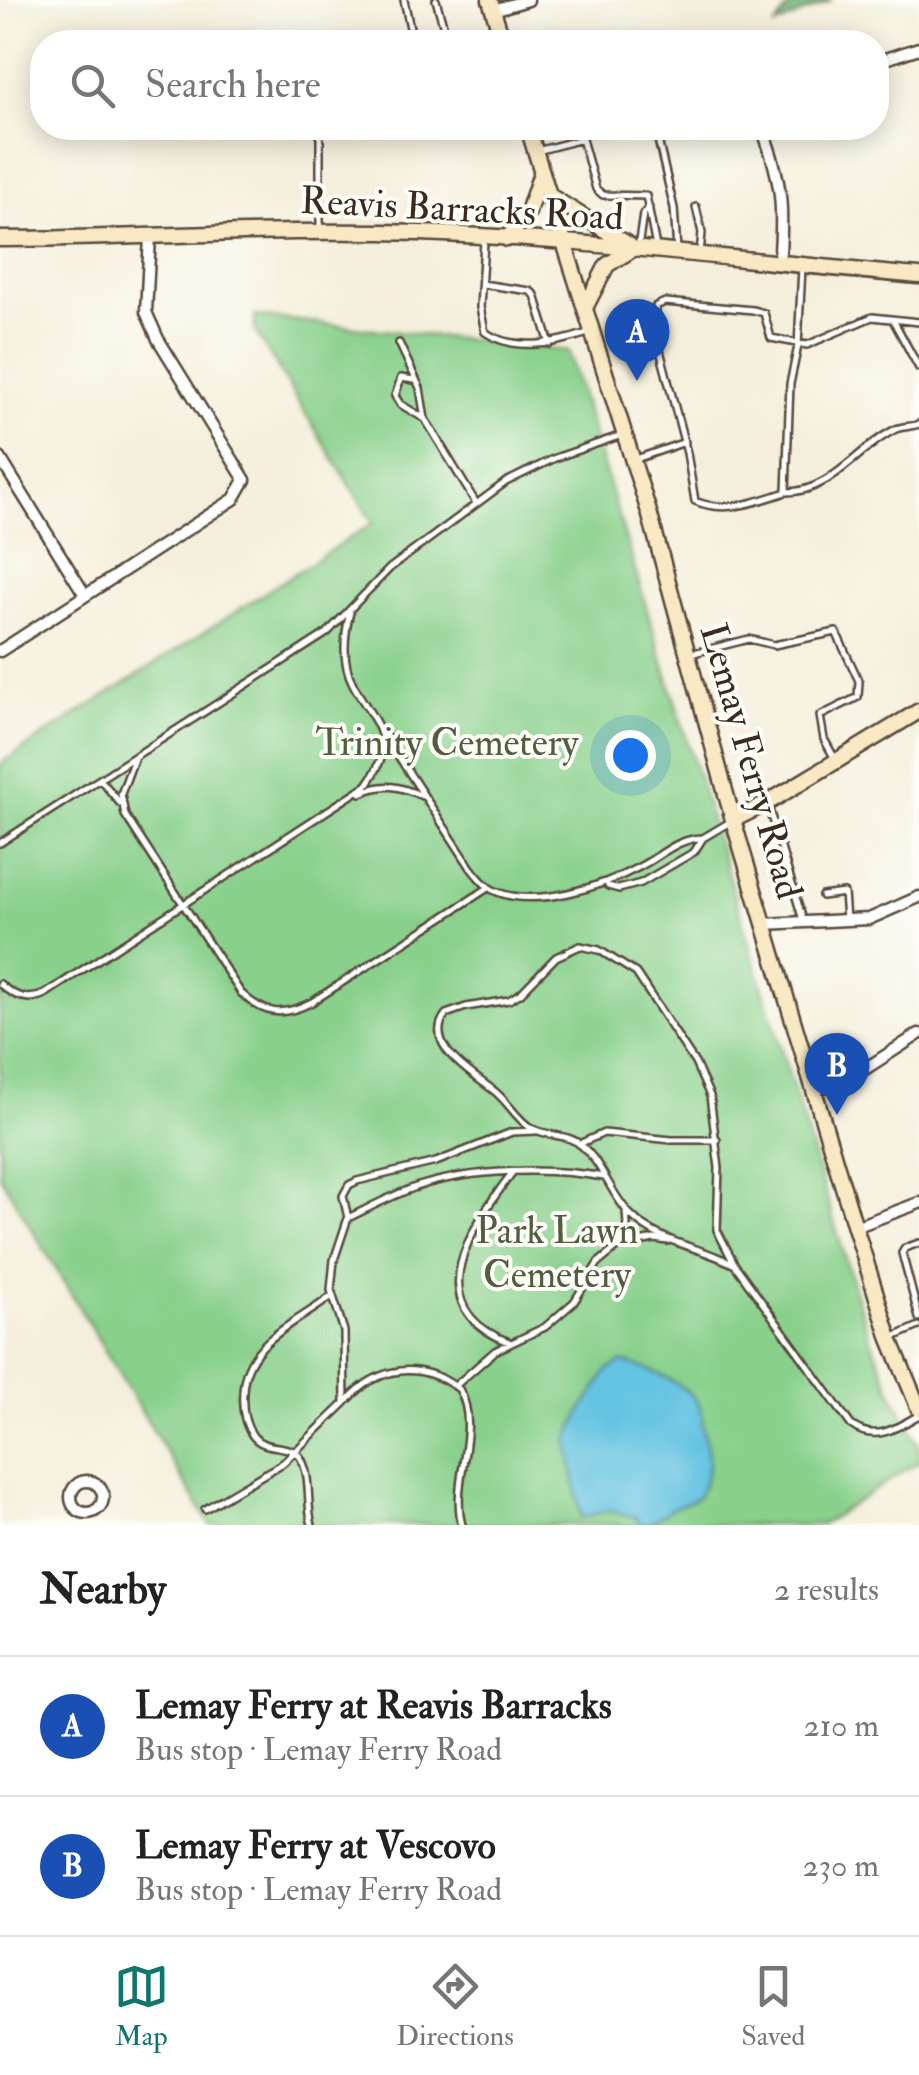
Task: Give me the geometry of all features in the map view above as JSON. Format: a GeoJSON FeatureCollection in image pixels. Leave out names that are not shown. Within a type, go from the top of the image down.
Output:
{"type":"FeatureCollection","features":[{"type":"Feature","properties":{"kind":"main road"},"geometry":{"type":"LineString","coordinates":[[492,5],[499,30]]}},
{"type":"Feature","properties":{"kind":"main road","name":"Lemay Ferry Road"},"geometry":{"type":"LineString","coordinates":[[533,140],[633,460],[733,820],[854,1227],[890,1339],[919,1412]]}},
{"type":"Feature","properties":{"kind":"main road"},"geometry":{"type":"LineString","coordinates":[[507,239],[528,212],[542,172]]}},
{"type":"Feature","properties":{"kind":"main road"},"geometry":{"type":"LineString","coordinates":[[549,196],[636,248],[607,265],[585,308]]}},
{"type":"Feature","properties":{"kind":"main road","name":"Reavis Barracks Road"},"geometry":{"type":"LineString","coordinates":[[0,239],[320,231],[636,248],[919,276]]}},
{"type":"Feature","properties":{"kind":"main road"},"geometry":{"type":"LineString","coordinates":[[733,820],[919,711]]}},
{"type":"Feature","properties":{"kind":"street"},"geometry":{"type":"LineString","coordinates":[[492,5],[528,0]]}},
{"type":"Feature","properties":{"kind":"street"},"geometry":{"type":"LineString","coordinates":[[889,58],[919,48]]}},
{"type":"Feature","properties":{"kind":"street"},"geometry":{"type":"LineString","coordinates":[[767,140],[778,168],[784,210],[779,264]]}},
{"type":"Feature","properties":{"kind":"street"},"geometry":{"type":"LineString","coordinates":[[0,651],[234,499],[246,480],[158,339],[146,312],[150,237]]}},
{"type":"Feature","properties":{"kind":"street"},"geometry":{"type":"LineString","coordinates":[[0,458],[85,595]]}},
{"type":"Feature","properties":{"kind":"street"},"geometry":{"type":"LineString","coordinates":[[764,924],[803,920],[846,923],[886,914],[919,898]]}},
{"type":"Feature","properties":{"kind":"street"},"geometry":{"type":"LineString","coordinates":[[814,1091],[865,1069],[919,1034]]}},
{"type":"Feature","properties":{"kind":"street"},"geometry":{"type":"LineString","coordinates":[[854,1227],[919,1203]]}},
{"type":"Feature","properties":{"kind":"street"},"geometry":{"type":"LineString","coordinates":[[96,1512],[103,1525]]}},
{"type":"Feature","properties":{"kind":"lane"},"geometry":{"type":"LineString","coordinates":[[404,0],[410,30]]}},
{"type":"Feature","properties":{"kind":"lane"},"geometry":{"type":"LineString","coordinates":[[436,0],[445,30]]}},
{"type":"Feature","properties":{"kind":"lane"},"geometry":{"type":"LineString","coordinates":[[320,140],[320,231]]}},
{"type":"Feature","properties":{"kind":"lane"},"geometry":{"type":"LineString","coordinates":[[535,152],[578,140]]}},
{"type":"Feature","properties":{"kind":"lane"},"geometry":{"type":"LineString","coordinates":[[582,140],[596,189],[613,198],[646,196],[656,250]]}},
{"type":"Feature","properties":{"kind":"lane"},"geometry":{"type":"LineString","coordinates":[[658,140],[674,208],[678,252]]}},
{"type":"Feature","properties":{"kind":"lane"},"geometry":{"type":"LineString","coordinates":[[696,207],[702,232],[699,256]]}},
{"type":"Feature","properties":{"kind":"lane"},"geometry":{"type":"LineString","coordinates":[[636,248],[648,208]]}},
{"type":"Feature","properties":{"kind":"lane"},"geometry":{"type":"LineString","coordinates":[[484,238],[480,307],[485,332],[516,343],[550,344],[592,332]]}},
{"type":"Feature","properties":{"kind":"lane"},"geometry":{"type":"LineString","coordinates":[[786,492],[790,384],[798,346],[802,266]]}},
{"type":"Feature","properties":{"kind":"lane"},"geometry":{"type":"LineString","coordinates":[[482,284],[536,295],[550,344]]}},
{"type":"Feature","properties":{"kind":"lane"},"geometry":{"type":"LineString","coordinates":[[919,322],[872,318],[807,346],[798,346],[771,338],[764,314],[753,310],[665,302],[656,306],[656,335],[685,442],[695,502],[712,509],[802,492],[820,484],[899,427],[919,424]]}},
{"type":"Feature","properties":{"kind":"lane"},"geometry":{"type":"LineString","coordinates":[[893,320],[919,368]]}},
{"type":"Feature","properties":{"kind":"lane"},"geometry":{"type":"LineString","coordinates":[[399,342],[417,381],[425,419],[476,502]]}},
{"type":"Feature","properties":{"kind":"lane"},"geometry":{"type":"LineString","coordinates":[[417,381],[400,378],[395,396],[400,404],[425,419]]}},
{"type":"Feature","properties":{"kind":"lane"},"geometry":{"type":"LineString","coordinates":[[0,843],[327,632],[390,568],[506,482],[555,458],[624,434]]}},
{"type":"Feature","properties":{"kind":"lane"},"geometry":{"type":"LineString","coordinates":[[633,460],[685,442]]}},
{"type":"Feature","properties":{"kind":"lane"},"geometry":{"type":"LineString","coordinates":[[351,610],[344,644],[351,682],[470,868],[488,888],[537,896],[605,885],[686,838],[702,838]]}},
{"type":"Feature","properties":{"kind":"lane"},"geometry":{"type":"LineString","coordinates":[[688,655],[749,639],[774,645],[836,632],[859,680],[858,697],[820,716],[824,738],[836,762]]}},
{"type":"Feature","properties":{"kind":"lane"},"geometry":{"type":"LineString","coordinates":[[0,984],[16,996],[35,999],[351,798],[376,772],[382,755],[382,732]]}},
{"type":"Feature","properties":{"kind":"lane"},"geometry":{"type":"LineString","coordinates":[[122,805],[123,784],[135,756]]}},
{"type":"Feature","properties":{"kind":"lane"},"geometry":{"type":"LineString","coordinates":[[100,778],[122,805],[240,993],[266,1012],[282,1014],[312,1002],[488,888]]}},
{"type":"Feature","properties":{"kind":"lane"},"geometry":{"type":"LineString","coordinates":[[351,798],[381,785],[404,788],[425,798]]}},
{"type":"Feature","properties":{"kind":"lane"},"geometry":{"type":"LineString","coordinates":[[767,803],[803,920]]}},
{"type":"Feature","properties":{"kind":"lane"},"geometry":{"type":"LineString","coordinates":[[605,885],[618,888],[641,882],[694,852],[702,838],[733,820]]}},
{"type":"Feature","properties":{"kind":"lane"},"geometry":{"type":"LineString","coordinates":[[822,896],[844,893],[846,923]]}},
{"type":"Feature","properties":{"kind":"lane"},"geometry":{"type":"LineString","coordinates":[[539,1132],[461,1066],[446,1048],[439,1029],[446,1014],[455,1010],[509,1000],[521,993],[556,957],[580,946],[599,950],[620,962],[648,987],[704,1080],[716,1140],[717,1230],[735,1265],[851,1425],[866,1433],[884,1432],[919,1412]]}},
{"type":"Feature","properties":{"kind":"lane"},"geometry":{"type":"LineString","coordinates":[[345,1403],[344,1331],[333,1296],[334,1260],[348,1218],[343,1196],[349,1185],[357,1181],[436,1162],[512,1132],[539,1132],[579,1144],[626,1209],[642,1224],[735,1265]]}},
{"type":"Feature","properties":{"kind":"lane"},"geometry":{"type":"LineString","coordinates":[[579,1144],[604,1133],[716,1140]]}},
{"type":"Feature","properties":{"kind":"lane"},"geometry":{"type":"LineString","coordinates":[[348,1218],[432,1182],[512,1172],[604,1176]]}},
{"type":"Feature","properties":{"kind":"lane"},"geometry":{"type":"LineString","coordinates":[[509,1342],[472,1322],[459,1302],[457,1288],[466,1249],[512,1172]]}},
{"type":"Feature","properties":{"kind":"lane"},"geometry":{"type":"LineString","coordinates":[[456,1386],[482,1360],[509,1342],[530,1335],[574,1302],[598,1264],[619,1246],[627,1225],[626,1209]]}},
{"type":"Feature","properties":{"kind":"lane"},"geometry":{"type":"LineString","coordinates":[[619,1246],[654,1239],[676,1242]]}},
{"type":"Feature","properties":{"kind":"lane"},"geometry":{"type":"LineString","coordinates":[[890,1339],[919,1322],[902,1253],[919,1243]]}},
{"type":"Feature","properties":{"kind":"lane"},"geometry":{"type":"LineString","coordinates":[[908,1280],[919,1276]]}},
{"type":"Feature","properties":{"kind":"lane"},"geometry":{"type":"LineString","coordinates":[[312,1525],[305,1468],[294,1451],[262,1444],[249,1430],[242,1402],[246,1370],[264,1342],[333,1296]]}},
{"type":"Feature","properties":{"kind":"lane"},"geometry":{"type":"LineString","coordinates":[[205,1509],[271,1471],[368,1381],[406,1369],[435,1375],[456,1386],[465,1398],[469,1416],[457,1498],[462,1525]]}},
{"type":"Feature","properties":{"kind":"green space"},"geometry":{"type":"Polygon","coordinates":[[[794,0],[832,0],[775,26],[794,0]]]}},
{"type":"Feature","properties":{"kind":"green space"},"geometry":{"type":"Polygon","coordinates":[[[255,316],[568,351],[868,1333],[919,1446],[919,1461],[821,1525],[210,1525],[0,1176],[0,764],[373,523],[255,331],[255,316]]]}},
{"type":"Feature","properties":{"kind":"water"},"geometry":{"type":"Polygon","coordinates":[[[622,1362],[676,1383],[693,1397],[702,1414],[708,1464],[702,1488],[697,1498],[648,1525],[609,1510],[581,1518],[568,1440],[607,1371],[622,1362]]]}},
{"type":"Feature","properties":{"kind":"place","name":"Lemay Ferry at Reavis Barracks"},"geometry":{"type":"Point","coordinates":[637,381]}},
{"type":"Feature","properties":{"kind":"place","name":"Lemay Ferry at Vescovo"},"geometry":{"type":"Point","coordinates":[837,1115]}},
{"type":"Feature","properties":{"kind":"park label","name":"Trinity Cemetery"},"geometry":{"type":"Point","coordinates":[447,742]}},
{"type":"Feature","properties":{"kind":"park label","name":"Park Lawn Cemetery"},"geometry":{"type":"Point","coordinates":[557,1252]}}]}
